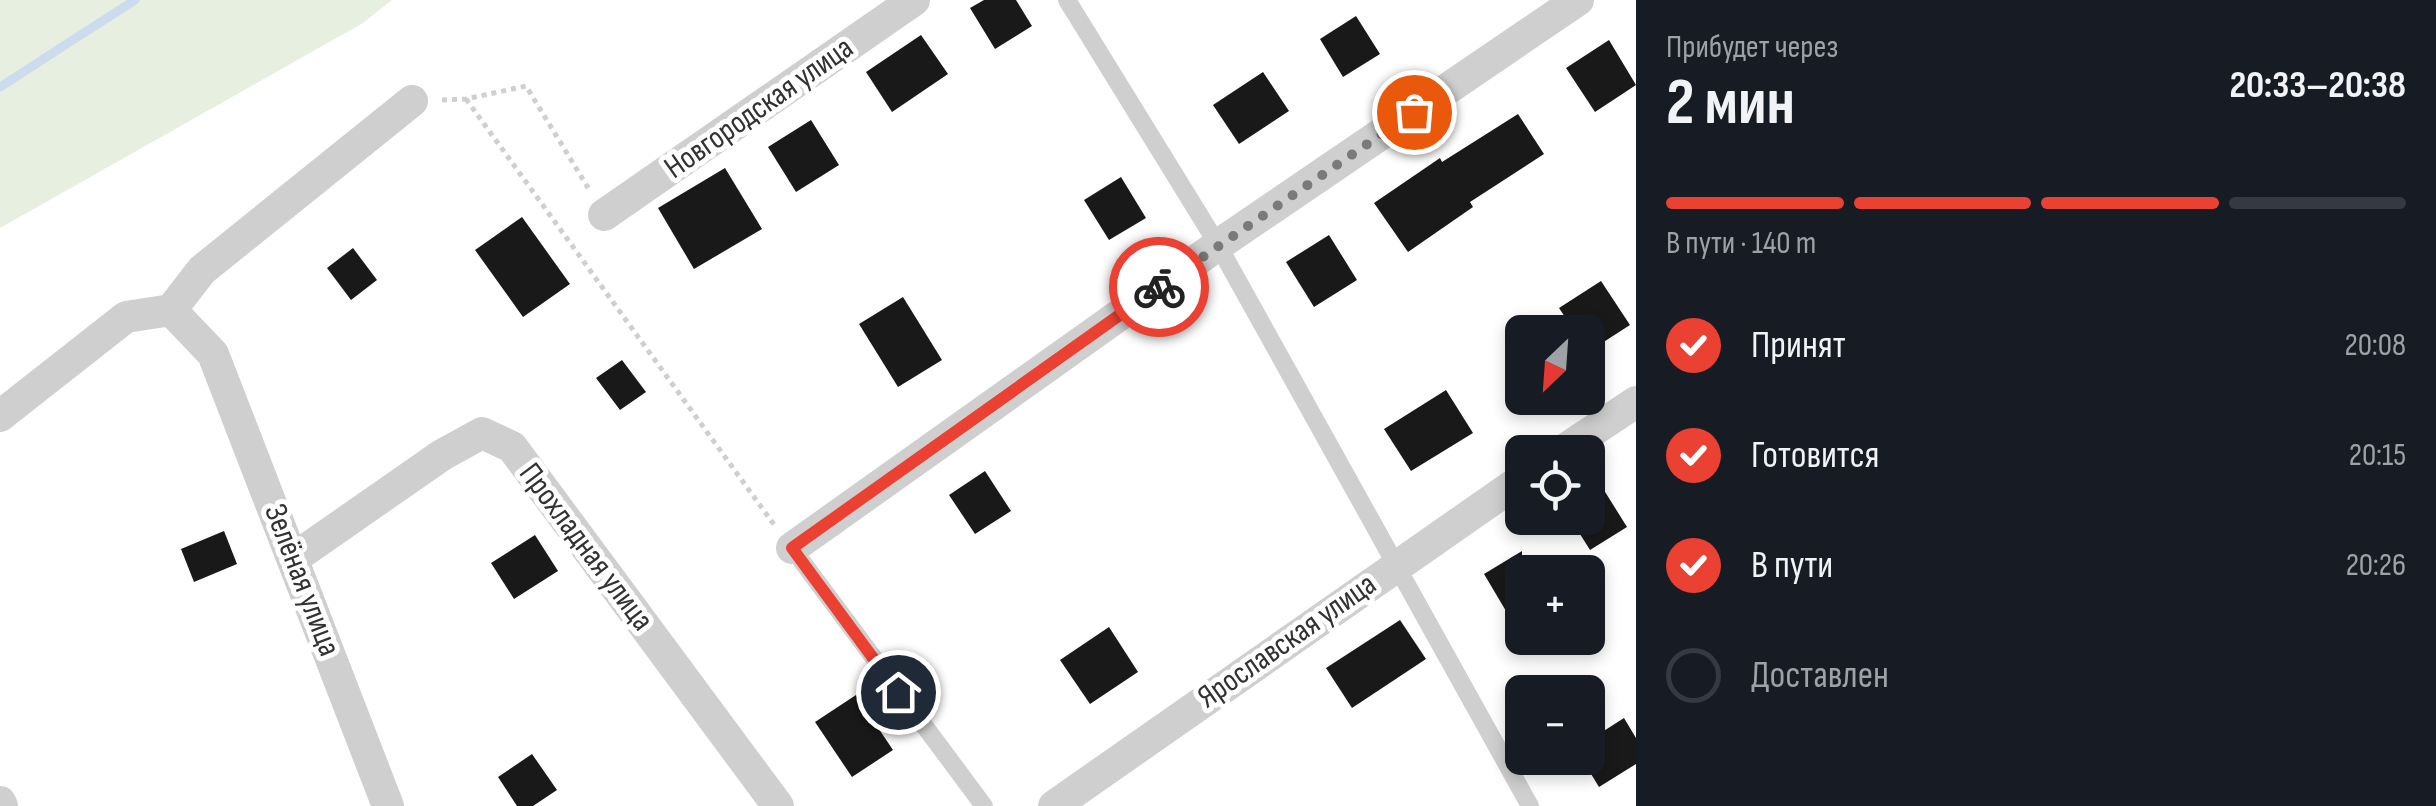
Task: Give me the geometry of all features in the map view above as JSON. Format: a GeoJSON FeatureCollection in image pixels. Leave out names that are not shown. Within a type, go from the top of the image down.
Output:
{"type":"FeatureCollection","features":[{"type":"Feature","properties":{"kind":"street","name":"Новгородская улица"},"geometry":{"type":"LineString","coordinates":[[604,215],[914,0]]}},
{"type":"Feature","properties":{"kind":"street"},"geometry":{"type":"LineString","coordinates":[[792,548],[1218,245],[1578,0]]}},
{"type":"Feature","properties":{"kind":"street"},"geometry":{"type":"LineString","coordinates":[[0,416],[126,317],[171,310],[202,270],[412,101]]}},
{"type":"Feature","properties":{"kind":"street","name":"Зелёная улица"},"geometry":{"type":"LineString","coordinates":[[171,310],[213,354],[388,806]]}},
{"type":"Feature","properties":{"kind":"street"},"geometry":{"type":"LineString","coordinates":[[1587,435],[1636,402]]}},
{"type":"Feature","properties":{"kind":"street","name":"Прохладная улица"},"geometry":{"type":"LineString","coordinates":[[294,558],[442,455],[482,434],[512,447],[778,806]]}},
{"type":"Feature","properties":{"kind":"street","name":"Ярославская улица"},"geometry":{"type":"LineString","coordinates":[[1054,806],[1505,491]]}},
{"type":"Feature","properties":{"kind":"lane"},"geometry":{"type":"LineString","coordinates":[[1067,0],[1218,245],[1530,806]]}},
{"type":"Feature","properties":{"kind":"lane"},"geometry":{"type":"LineString","coordinates":[[792,548],[984,806]]}},
{"type":"Feature","properties":{"kind":"path"},"geometry":{"type":"LineString","coordinates":[[412,101],[466,99],[526,86],[604,215]]}},
{"type":"Feature","properties":{"kind":"path"},"geometry":{"type":"LineString","coordinates":[[466,99],[792,548]]}},
{"type":"Feature","properties":{"kind":"green space"},"geometry":{"type":"Polygon","coordinates":[[[0,0],[392,0],[363,23],[0,228],[0,0]]]}},
{"type":"Feature","properties":{"kind":"building"},"geometry":{"type":"Polygon","coordinates":[[[984,0],[1016,0],[1032,26],[995,49],[970,8],[984,0]]]}},
{"type":"Feature","properties":{"kind":"building"},"geometry":{"type":"Polygon","coordinates":[[[1356,16],[1380,54],[1343,77],[1320,39],[1356,16]]]}},
{"type":"Feature","properties":{"kind":"building"},"geometry":{"type":"Polygon","coordinates":[[[921,35],[948,74],[892,112],[866,72],[921,35]]]}},
{"type":"Feature","properties":{"kind":"building"},"geometry":{"type":"Polygon","coordinates":[[[1609,40],[1636,85],[1595,112],[1566,68],[1609,40]]]}},
{"type":"Feature","properties":{"kind":"building"},"geometry":{"type":"Polygon","coordinates":[[[1263,72],[1289,111],[1239,144],[1213,105],[1263,72]]]}},
{"type":"Feature","properties":{"kind":"building"},"geometry":{"type":"Polygon","coordinates":[[[1518,114],[1544,154],[1470,202],[1473,207],[1408,252],[1374,203],[1440,158],[1442,162],[1518,114]]]}},
{"type":"Feature","properties":{"kind":"building"},"geometry":{"type":"Polygon","coordinates":[[[811,120],[839,165],[796,192],[768,147],[811,120]]]}},
{"type":"Feature","properties":{"kind":"building"},"geometry":{"type":"Polygon","coordinates":[[[725,168],[762,229],[694,269],[658,208],[725,168]]]}},
{"type":"Feature","properties":{"kind":"building"},"geometry":{"type":"Polygon","coordinates":[[[1121,177],[1146,218],[1109,240],[1084,200],[1121,177]]]}},
{"type":"Feature","properties":{"kind":"building"},"geometry":{"type":"Polygon","coordinates":[[[522,217],[570,284],[523,317],[475,250],[522,217]]]}},
{"type":"Feature","properties":{"kind":"building"},"geometry":{"type":"Polygon","coordinates":[[[1329,235],[1357,280],[1314,307],[1286,262],[1329,235]]]}},
{"type":"Feature","properties":{"kind":"building"},"geometry":{"type":"Polygon","coordinates":[[[353,248],[377,280],[351,300],[327,268],[353,248]]]}},
{"type":"Feature","properties":{"kind":"building"},"geometry":{"type":"Polygon","coordinates":[[[1601,281],[1630,325],[1605,341],[1605,315],[1564,315],[1559,308],[1601,281]]]}},
{"type":"Feature","properties":{"kind":"building"},"geometry":{"type":"Polygon","coordinates":[[[903,297],[942,360],[898,387],[859,324],[903,297]]]}},
{"type":"Feature","properties":{"kind":"building"},"geometry":{"type":"Polygon","coordinates":[[[622,360],[646,392],[620,410],[596,378],[622,360]]]}},
{"type":"Feature","properties":{"kind":"building"},"geometry":{"type":"Polygon","coordinates":[[[1446,390],[1473,433],[1411,471],[1384,429],[1446,390]]]}},
{"type":"Feature","properties":{"kind":"building"},"geometry":{"type":"Polygon","coordinates":[[[985,471],[1011,511],[975,534],[949,495],[985,471]]]}},
{"type":"Feature","properties":{"kind":"building"},"geometry":{"type":"Polygon","coordinates":[[[1605,492],[1627,527],[1590,550],[1581,535],[1605,535],[1605,492]]]}},
{"type":"Feature","properties":{"kind":"building"},"geometry":{"type":"Polygon","coordinates":[[[224,531],[237,564],[194,582],[181,549],[224,531]]]}},
{"type":"Feature","properties":{"kind":"building"},"geometry":{"type":"Polygon","coordinates":[[[535,535],[558,571],[514,599],[491,563],[535,535]]]}},
{"type":"Feature","properties":{"kind":"building"},"geometry":{"type":"Polygon","coordinates":[[[1505,561],[1505,609],[1484,574],[1505,561]]]}},
{"type":"Feature","properties":{"kind":"building"},"geometry":{"type":"Polygon","coordinates":[[[1400,620],[1426,659],[1352,708],[1326,668],[1400,620]]]}},
{"type":"Feature","properties":{"kind":"building"},"geometry":{"type":"Polygon","coordinates":[[[1109,627],[1138,672],[1090,704],[1060,660],[1109,627]]]}},
{"type":"Feature","properties":{"kind":"building"},"geometry":{"type":"Polygon","coordinates":[[[856,695],[893,750],[852,777],[815,722],[856,695]]]}},
{"type":"Feature","properties":{"kind":"building"},"geometry":{"type":"Polygon","coordinates":[[[1624,718],[1636,738],[1636,764],[1599,787],[1592,775],[1605,775],[1605,730],[1624,718]]]}},
{"type":"Feature","properties":{"kind":"building"},"geometry":{"type":"Polygon","coordinates":[[[532,754],[557,790],[533,806],[517,806],[498,777],[532,754]]]}},
{"type":"Feature","properties":{"kind":"waterway"},"geometry":{"type":"LineString","coordinates":[[0,87],[135,0]]}},
{"type":"Feature","properties":{"kind":"way so far"},"geometry":{"type":"LineString","coordinates":[[1159,287],[1414,112]]}},
{"type":"Feature","properties":{"kind":"route"},"geometry":{"type":"LineString","coordinates":[[898,692],[792,548],[1159,287]]}}]}
